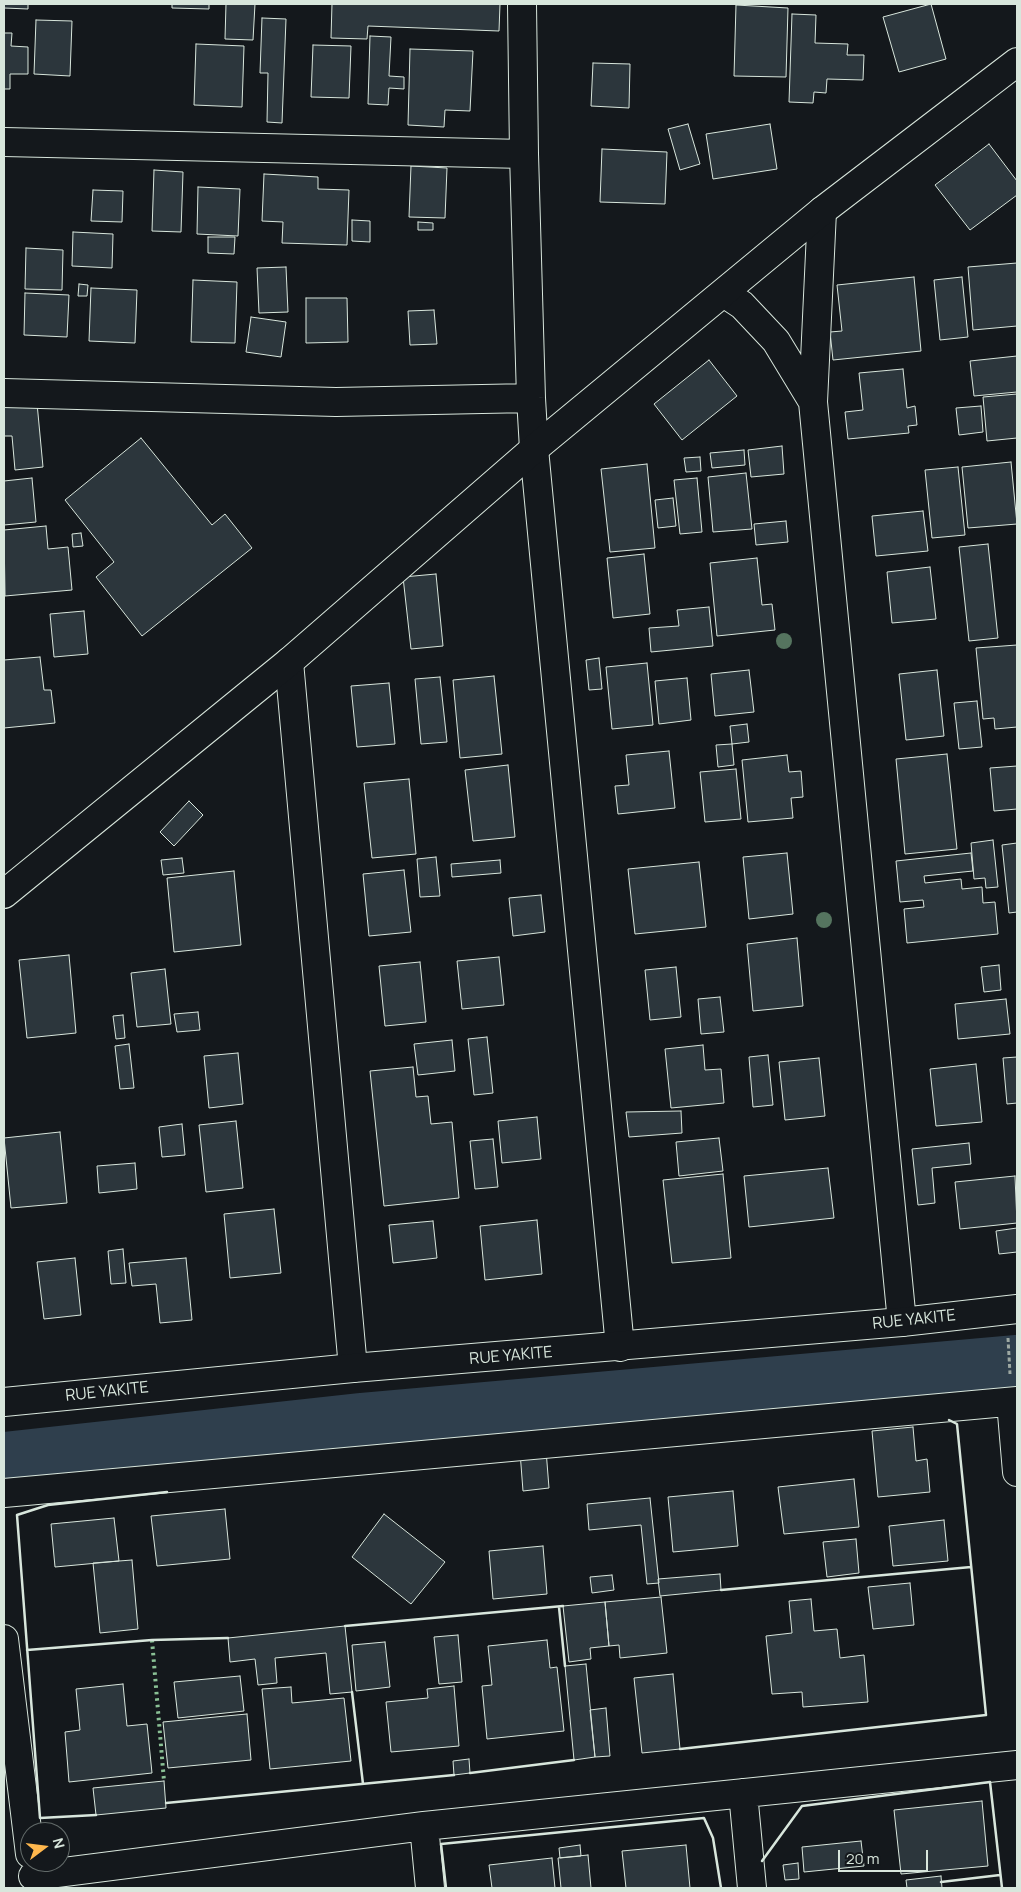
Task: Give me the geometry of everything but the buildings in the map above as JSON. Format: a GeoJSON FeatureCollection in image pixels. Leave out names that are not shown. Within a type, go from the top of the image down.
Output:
{"type":"FeatureCollection","features":[{"type":"Feature","properties":{"kind":"street"},"geometry":{"type":"LineString","coordinates":[[522,4],[524,154],[534,449],[620,1347]]}},
{"type":"Feature","properties":{"kind":"street"},"geometry":{"type":"LineString","coordinates":[[4,894],[289,662],[534,449],[822,211],[1017,62]]}},
{"type":"Feature","properties":{"kind":"street"},"geometry":{"type":"LineString","coordinates":[[4,142],[524,154]]}},
{"type":"Feature","properties":{"kind":"street"},"geometry":{"type":"LineString","coordinates":[[822,211],[813,402],[902,1322]]}},
{"type":"Feature","properties":{"kind":"street"},"geometry":{"type":"LineString","coordinates":[[724,293],[742,305],[776,341],[813,402]]}},
{"type":"Feature","properties":{"kind":"street"},"geometry":{"type":"LineString","coordinates":[[4,393],[336,402],[531,398]]}},
{"type":"Feature","properties":{"kind":"street"},"geometry":{"type":"LineString","coordinates":[[289,662],[353,1368]]}},
{"type":"Feature","properties":{"kind":"street","name":"RUE YAKITE"},"geometry":{"type":"LineString","coordinates":[[4,1402],[353,1368],[902,1322],[1012,1309]]}},
{"type":"Feature","properties":{"kind":"street"},"geometry":{"type":"LineString","coordinates":[[4,1493],[1014,1402],[1017,1472]]}},
{"type":"Feature","properties":{"kind":"street"},"geometry":{"type":"LineString","coordinates":[[4,1639],[26,1822]]}},
{"type":"Feature","properties":{"kind":"street"},"geometry":{"type":"LineString","coordinates":[[70,1866],[424,1826],[1017,1765]]}},
{"type":"Feature","properties":{"kind":"street"},"geometry":{"type":"LineString","coordinates":[[743,1793],[752,1888]]}},
{"type":"Feature","properties":{"kind":"street"},"geometry":{"type":"LineString","coordinates":[[424,1826],[430,1888]]}},
{"type":"Feature","properties":{"kind":"path"},"geometry":{"type":"LineString","coordinates":[[1012,1309],[1014,1402]]}},
{"type":"Feature","properties":{"kind":"waterway"},"geometry":{"type":"LineString","coordinates":[[4,1459],[360,1420],[1017,1362]]}},
{"type":"Feature","properties":{"kind":"hedge"},"geometry":{"type":"LineString","coordinates":[[152,1640],[164,1781]]}},
{"type":"Feature","properties":{"kind":"wall"},"geometry":{"type":"LineString","coordinates":[[680,1749],[986,1715],[957,1424],[949,1420]]}},
{"type":"Feature","properties":{"kind":"wall"},"geometry":{"type":"LineString","coordinates":[[96,1815],[40,1818],[17,1515],[48,1505],[167,1492]]}},
{"type":"Feature","properties":{"kind":"wall"},"geometry":{"type":"LineString","coordinates":[[721,1590],[971,1567]]}},
{"type":"Feature","properties":{"kind":"wall"},"geometry":{"type":"LineString","coordinates":[[345,1626],[563,1606]]}},
{"type":"Feature","properties":{"kind":"wall"},"geometry":{"type":"LineString","coordinates":[[559,1607],[565,1666]]}},
{"type":"Feature","properties":{"kind":"wall"},"geometry":{"type":"LineString","coordinates":[[27,1650],[152,1640],[228,1638]]}},
{"type":"Feature","properties":{"kind":"wall"},"geometry":{"type":"LineString","coordinates":[[352,1692],[363,1784]]}},
{"type":"Feature","properties":{"kind":"wall"},"geometry":{"type":"LineString","coordinates":[[470,1773],[574,1760]]}},
{"type":"Feature","properties":{"kind":"wall"},"geometry":{"type":"LineString","coordinates":[[166,1803],[454,1775]]}},
{"type":"Feature","properties":{"kind":"wall"},"geometry":{"type":"LineString","coordinates":[[762,1861],[802,1806],[990,1782],[1002,1888]]}},
{"type":"Feature","properties":{"kind":"wall"},"geometry":{"type":"LineString","coordinates":[[446,1888],[441,1844],[704,1818],[713,1838],[721,1888]]}},
{"type":"Feature","properties":{"kind":"wall"},"geometry":{"type":"LineString","coordinates":[[941,1882],[1000,1875]]}}]}
